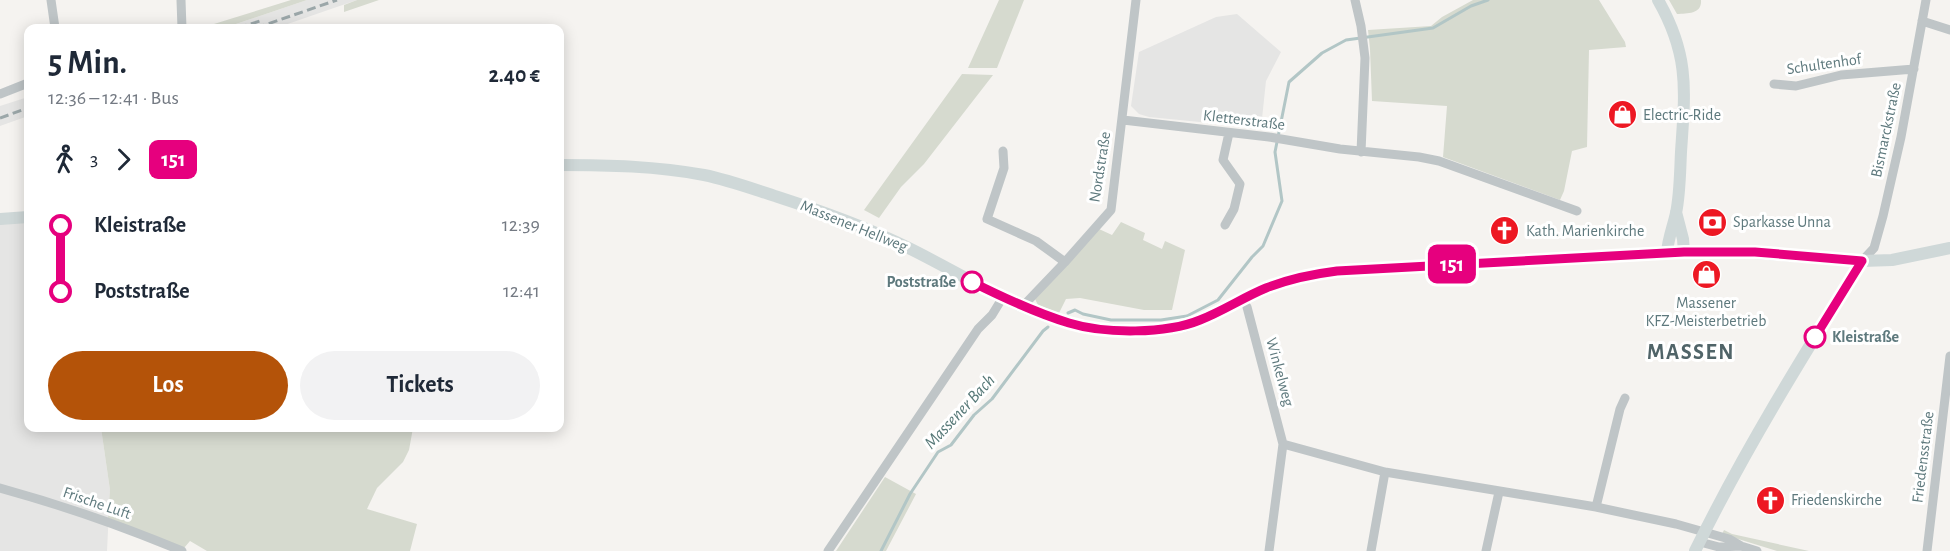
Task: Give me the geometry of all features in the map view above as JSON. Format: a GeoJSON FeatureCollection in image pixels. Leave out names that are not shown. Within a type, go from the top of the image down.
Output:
{"type":"FeatureCollection","features":[{"type":"Feature","properties":{"kind":"main road"},"geometry":{"type":"LineString","coordinates":[[1658,0],[1675,35],[1684,75],[1676,212],[1668,239],[1667,253]]}},
{"type":"Feature","properties":{"kind":"main road","name":"Massener Hellweg"},"geometry":{"type":"LineString","coordinates":[[564,165],[656,168],[704,175],[746,186],[865,228],[1003,297],[1083,327],[1151,331],[1184,326],[1266,288],[1319,273],[1361,269],[1684,252],[1755,252],[1862,261],[1892,260],[1950,248]]}},
{"type":"Feature","properties":{"kind":"main road"},"geometry":{"type":"LineString","coordinates":[[1676,212],[1684,252]]}},
{"type":"Feature","properties":{"kind":"main road"},"geometry":{"type":"LineString","coordinates":[[0,219],[24,217]]}},
{"type":"Feature","properties":{"kind":"main road"},"geometry":{"type":"LineString","coordinates":[[1700,542],[1776,401],[1862,261]]}},
{"type":"Feature","properties":{"kind":"street"},"geometry":{"type":"LineString","coordinates":[[51,0],[55,24]]}},
{"type":"Feature","properties":{"kind":"street"},"geometry":{"type":"LineString","coordinates":[[181,0],[182,24]]}},
{"type":"Feature","properties":{"kind":"street","name":"Nordstraße"},"geometry":{"type":"LineString","coordinates":[[1023,306],[1110,210],[1123,120],[1136,0]]}},
{"type":"Feature","properties":{"kind":"street"},"geometry":{"type":"LineString","coordinates":[[1355,0],[1365,58],[1361,152]]}},
{"type":"Feature","properties":{"kind":"street","name":"Bismarckstraße"},"geometry":{"type":"LineString","coordinates":[[1862,261],[1874,248],[1883,216],[1926,0]]}},
{"type":"Feature","properties":{"kind":"street"},"geometry":{"type":"LineString","coordinates":[[1922,21],[1950,30]]}},
{"type":"Feature","properties":{"kind":"street","name":"Schultenhof"},"geometry":{"type":"LineString","coordinates":[[1774,84],[1796,86],[1834,76],[1914,69]]}},
{"type":"Feature","properties":{"kind":"street"},"geometry":{"type":"LineString","coordinates":[[0,94],[24,85]]}},
{"type":"Feature","properties":{"kind":"street","name":"Kletterstraße"},"geometry":{"type":"LineString","coordinates":[[1123,120],[1269,137],[1361,152],[1439,161],[1577,211]]}},
{"type":"Feature","properties":{"kind":"street"},"geometry":{"type":"LineString","coordinates":[[1225,225],[1234,209],[1240,184],[1223,160],[1229,134]]}},
{"type":"Feature","properties":{"kind":"street"},"geometry":{"type":"LineString","coordinates":[[1003,151],[1004,168],[987,219],[1036,241],[1065,262]]}},
{"type":"Feature","properties":{"kind":"street"},"geometry":{"type":"LineString","coordinates":[[828,551],[978,329],[992,315],[1003,297]]}},
{"type":"Feature","properties":{"kind":"street","name":"Winkelweg"},"geometry":{"type":"LineString","coordinates":[[1247,307],[1283,444],[1269,551]]}},
{"type":"Feature","properties":{"kind":"street","name":"Friedensstraße"},"geometry":{"type":"LineString","coordinates":[[1927,551],[1950,356]]}},
{"type":"Feature","properties":{"kind":"street"},"geometry":{"type":"LineString","coordinates":[[1596,507],[1620,409],[1625,398]]}},
{"type":"Feature","properties":{"kind":"street"},"geometry":{"type":"LineString","coordinates":[[1283,444],[1385,472],[1596,507],[1700,542],[1729,539],[1756,551]]}},
{"type":"Feature","properties":{"kind":"street"},"geometry":{"type":"LineString","coordinates":[[1371,551],[1385,472]]}},
{"type":"Feature","properties":{"kind":"street","name":"Frische Luft"},"geometry":{"type":"LineString","coordinates":[[0,489],[43,500],[122,526],[182,551]]}},
{"type":"Feature","properties":{"kind":"street"},"geometry":{"type":"LineString","coordinates":[[1486,551],[1499,492]]}},
{"type":"Feature","properties":{"kind":"shaded area"},"geometry":{"type":"Polygon","coordinates":[[[291,0],[307,0],[236,24],[214,24],[291,0]]]}},
{"type":"Feature","properties":{"kind":"shaded area"},"geometry":{"type":"Polygon","coordinates":[[[307,0],[357,0],[288,24],[236,24],[307,0]]]}},
{"type":"Feature","properties":{"kind":"shaded area"},"geometry":{"type":"Polygon","coordinates":[[[357,0],[379,0],[344,12],[344,5],[357,0]]]}},
{"type":"Feature","properties":{"kind":"shaded area"},"geometry":{"type":"Polygon","coordinates":[[[999,0],[1024,0],[997,68],[968,68],[999,0]]]}},
{"type":"Feature","properties":{"kind":"shaded area"},"geometry":{"type":"Polygon","coordinates":[[[1473,0],[1599,0],[1625,42],[1626,47],[1589,50],[1587,147],[1572,151],[1560,200],[1443,157],[1447,106],[1372,101],[1368,30],[1431,26],[1442,17],[1473,0]]]}},
{"type":"Feature","properties":{"kind":"shaded area"},"geometry":{"type":"Polygon","coordinates":[[[1669,0],[1701,0],[1701,5],[1694,12],[1677,14],[1669,0]]]}},
{"type":"Feature","properties":{"kind":"shaded area"},"geometry":{"type":"Polygon","coordinates":[[[1237,14],[1281,52],[1266,81],[1261,128],[1149,117],[1139,114],[1131,106],[1139,52],[1216,17],[1237,14]]]}},
{"type":"Feature","properties":{"kind":"shaded area"},"geometry":{"type":"Polygon","coordinates":[[[962,74],[993,75],[924,164],[901,187],[879,218],[864,210],[962,74]]]}},
{"type":"Feature","properties":{"kind":"shaded area"},"geometry":{"type":"Polygon","coordinates":[[[24,98],[24,117],[0,126],[0,106],[24,98]]]}},
{"type":"Feature","properties":{"kind":"shaded area"},"geometry":{"type":"Polygon","coordinates":[[[24,222],[24,432],[102,432],[110,490],[107,551],[0,551],[0,224],[24,222]]]}},
{"type":"Feature","properties":{"kind":"shaded area"},"geometry":{"type":"Polygon","coordinates":[[[1121,222],[1145,233],[1143,240],[1162,249],[1165,241],[1185,250],[1172,310],[1144,310],[1080,298],[1066,299],[1059,313],[1038,305],[1035,299],[1099,229],[1112,235],[1121,222]]]}},
{"type":"Feature","properties":{"kind":"shaded area"},"geometry":{"type":"Polygon","coordinates":[[[102,432],[412,432],[409,450],[403,462],[377,488],[367,509],[417,524],[410,551],[207,551],[190,541],[184,548],[108,518],[110,490],[102,432]]]}},
{"type":"Feature","properties":{"kind":"shaded area"},"geometry":{"type":"Polygon","coordinates":[[[885,477],[916,494],[886,551],[836,551],[885,477]]]}},
{"type":"Feature","properties":{"kind":"shaded area"},"geometry":{"type":"Polygon","coordinates":[[[1724,530],[1732,534],[1809,551],[1777,551],[1722,534],[1724,530]]]}},
{"type":"Feature","properties":{"kind":"waterway","name":"Massener Bach"},"geometry":{"type":"LineString","coordinates":[[1068,313],[1075,310],[1111,320],[1161,320],[1187,316],[1218,300],[1263,246],[1282,201],[1275,152],[1289,82],[1322,53],[1346,40],[1433,28],[1471,6],[1488,0]]}},
{"type":"Feature","properties":{"kind":"waterway","name":"Massener Bach"},"geometry":{"type":"LineString","coordinates":[[881,551],[910,494],[938,452],[951,445],[974,415],[992,399],[1048,327]]}},
{"type":"Feature","properties":{"kind":"railway"},"geometry":{"type":"LineString","coordinates":[[268,24],[337,0]]}},
{"type":"Feature","properties":{"kind":"railway"},"geometry":{"type":"LineString","coordinates":[[250,24],[263,20]]}},
{"type":"Feature","properties":{"kind":"railway"},"geometry":{"type":"LineString","coordinates":[[0,118],[24,109]]}},
{"type":"Feature","properties":{"kind":"bus line","name":"151"},"geometry":{"type":"LineString","coordinates":[[972,282],[1023,306],[1071,324],[1083,327],[1151,331],[1184,326],[1203,319],[1281,283],[1319,273],[1337,271],[1684,252],[1755,252],[1862,261],[1815,337]]}},
{"type":"Feature","properties":{"kind":"place","name":"Electric-Ride"},"geometry":{"type":"Point","coordinates":[1622,115]}},
{"type":"Feature","properties":{"kind":"place","name":"Sparkasse Unna"},"geometry":{"type":"Point","coordinates":[1712,222]}},
{"type":"Feature","properties":{"kind":"place","name":"Kath. Marienkirche"},"geometry":{"type":"Point","coordinates":[1505,231]}},
{"type":"Feature","properties":{"kind":"place","name":"Massener KFZ-Meisterbetrieb"},"geometry":{"type":"Point","coordinates":[1706,275]}},
{"type":"Feature","properties":{"kind":"place","name":"Poststraße"},"geometry":{"type":"Point","coordinates":[972,282]}},
{"type":"Feature","properties":{"kind":"place","name":"Kleistraße"},"geometry":{"type":"Point","coordinates":[1815,337]}},
{"type":"Feature","properties":{"kind":"place","name":"Friedenskirche"},"geometry":{"type":"Point","coordinates":[1770,500]}},
{"type":"Feature","properties":{"kind":"district","name":"MASSEN"},"geometry":{"type":"Point","coordinates":[1691,352]}}]}
